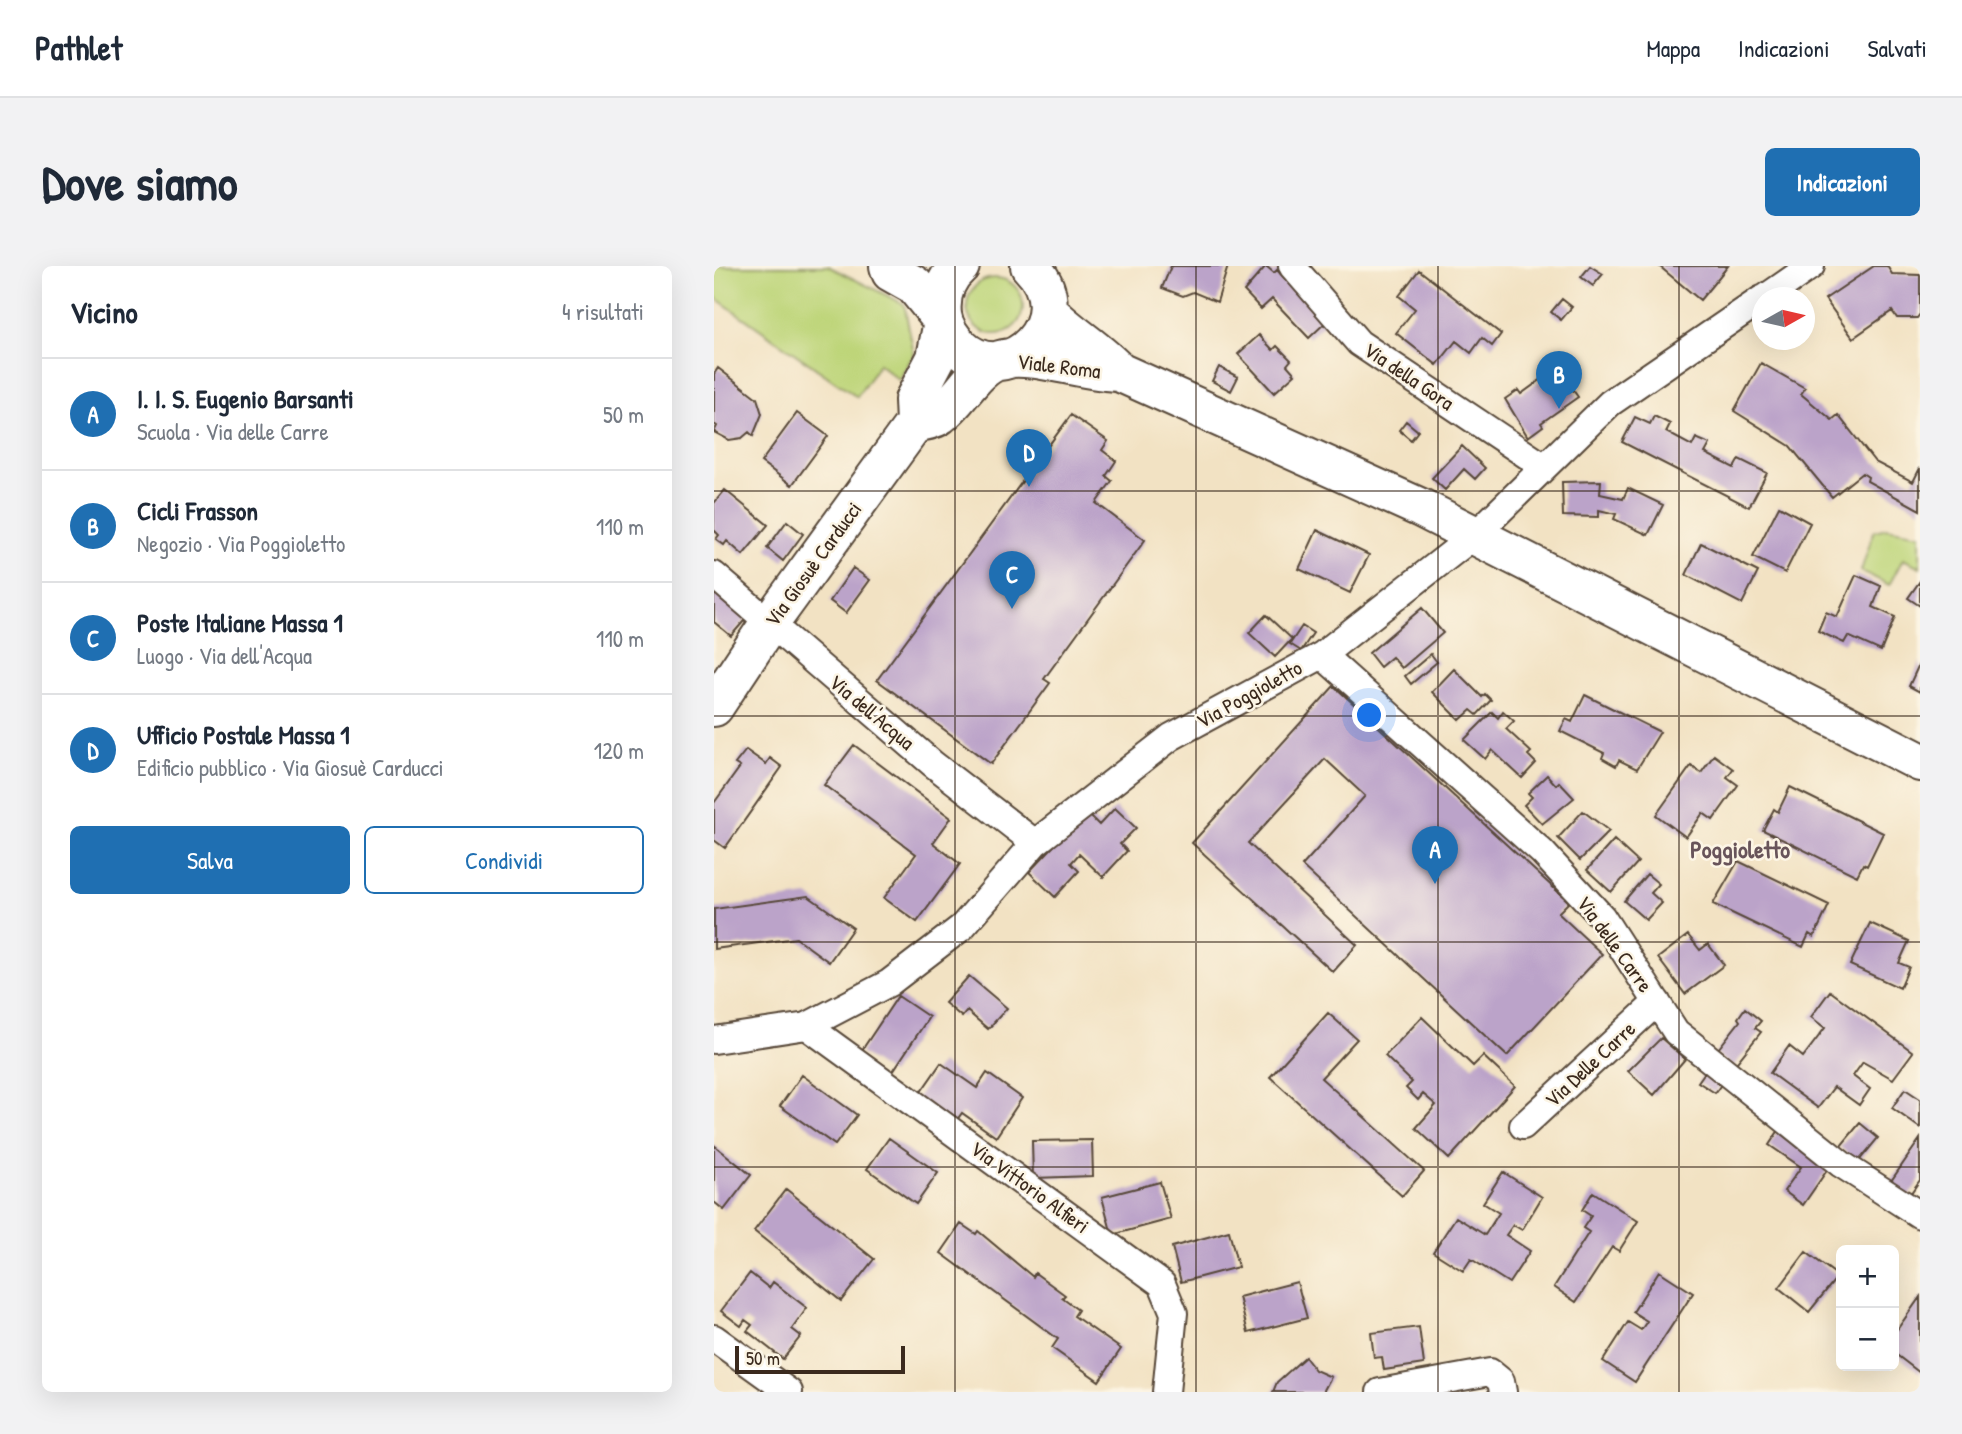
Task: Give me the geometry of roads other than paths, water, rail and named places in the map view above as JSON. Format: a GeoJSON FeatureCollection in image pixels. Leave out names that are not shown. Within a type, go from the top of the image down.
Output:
{"type":"FeatureCollection","features":[{"type":"Feature","properties":{"kind":"main road"},"geometry":{"type":"LineString","coordinates":[[889,266],[891,272],[914,285],[943,321]]}},
{"type":"Feature","properties":{"kind":"main road","name":"Via Giosuè Carducci"},"geometry":{"type":"LineString","coordinates":[[714,707],[769,624],[915,423],[914,400],[936,358],[943,321],[941,302],[946,284],[960,266]]}},
{"type":"Feature","properties":{"kind":"main road"},"geometry":{"type":"LineString","coordinates":[[915,423],[939,417],[979,374],[1000,360],[1018,355],[1033,344],[1044,329],[1045,284]]}},
{"type":"Feature","properties":{"kind":"main road"},"geometry":{"type":"LineString","coordinates":[[1045,284],[1072,334],[1105,357],[1118,372],[1475,535],[1920,762]]}},
{"type":"Feature","properties":{"kind":"main road","name":"Viale Roma"},"geometry":{"type":"LineString","coordinates":[[943,321],[951,338],[964,351],[981,359],[1051,362],[1093,372],[1118,372]]}},
{"type":"Feature","properties":{"kind":"street","name":"Via della Gora"},"geometry":{"type":"LineString","coordinates":[[1292,266],[1359,343],[1543,466]]}},
{"type":"Feature","properties":{"kind":"street","name":"Via Poggioletto"},"geometry":{"type":"LineString","coordinates":[[1780,287],[1811,266]]}},
{"type":"Feature","properties":{"kind":"street","name":"Via Poggioletto"},"geometry":{"type":"LineString","coordinates":[[714,1040],[807,1026],[889,983],[962,927],[1035,843],[1171,737],[1322,655],[1475,535],[1610,403],[1752,306]]}},
{"type":"Feature","properties":{"kind":"street","name":"Via dell'Acqua"},"geometry":{"type":"LineString","coordinates":[[714,575],[933,764],[1035,843]]}},
{"type":"Feature","properties":{"kind":"street","name":"Via delle Carre"},"geometry":{"type":"LineString","coordinates":[[1322,655],[1542,852],[1602,916],[1676,1032],[1841,1164],[1920,1215]]}},
{"type":"Feature","properties":{"kind":"street","name":"Via Delle Carre"},"geometry":{"type":"LineString","coordinates":[[1522,1126],[1657,1002]]}},
{"type":"Feature","properties":{"kind":"street","name":"Via Vittorio Alfieri"},"geometry":{"type":"LineString","coordinates":[[807,1026],[1162,1284],[1174,1313],[1166,1392]]}},
{"type":"Feature","properties":{"kind":"street"},"geometry":{"type":"LineString","coordinates":[[714,1338],[789,1392]]}},
{"type":"Feature","properties":{"kind":"street"},"geometry":{"type":"LineString","coordinates":[[1380,1392],[1490,1372],[1501,1381],[1503,1392]]}},
{"type":"Feature","properties":{"kind":"place","name":"Cicli Frasson"},"geometry":{"type":"Point","coordinates":[1559,409]}},
{"type":"Feature","properties":{"kind":"place","name":"Ufficio Postale Massa 1"},"geometry":{"type":"Point","coordinates":[1029,487]}},
{"type":"Feature","properties":{"kind":"place","name":"Poste Italiane Massa 1"},"geometry":{"type":"Point","coordinates":[1012,609]}},
{"type":"Feature","properties":{"kind":"place","name":"I. I. S. Eugenio Barsanti"},"geometry":{"type":"Point","coordinates":[1435,884]}},
{"type":"Feature","properties":{"kind":"district","name":"Poggioletto"},"geometry":{"type":"Point","coordinates":[1740,849]}}]}
